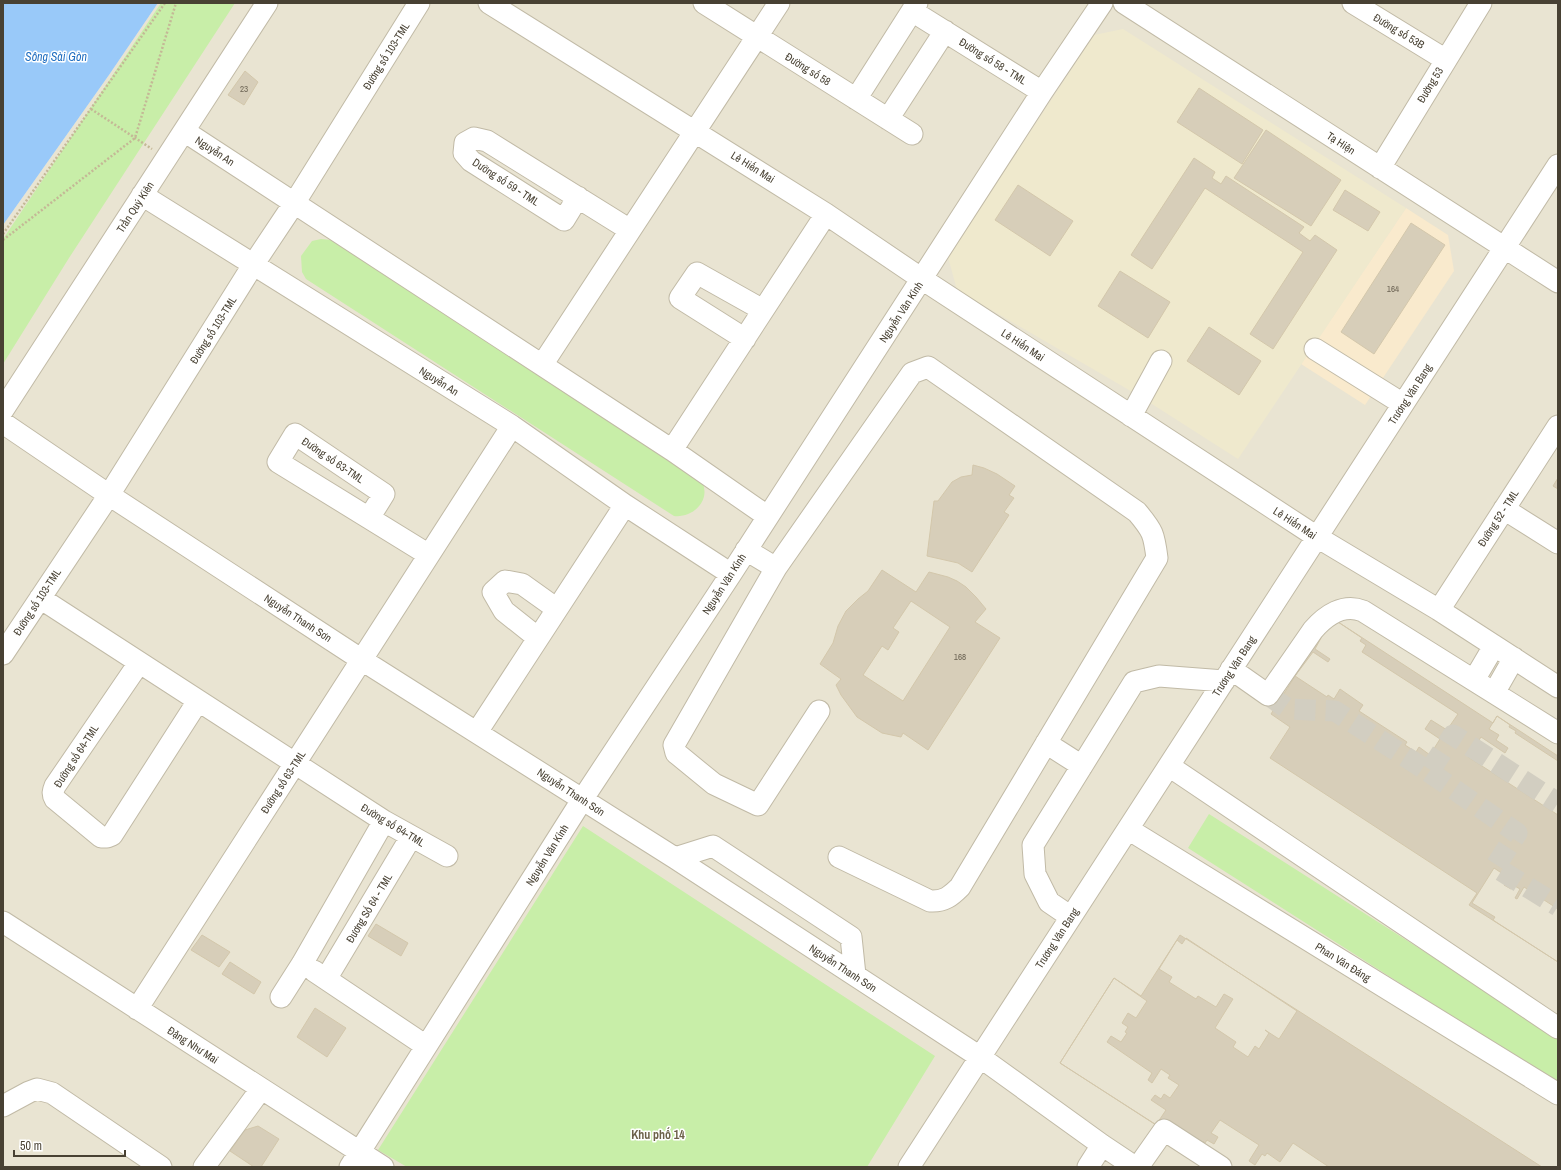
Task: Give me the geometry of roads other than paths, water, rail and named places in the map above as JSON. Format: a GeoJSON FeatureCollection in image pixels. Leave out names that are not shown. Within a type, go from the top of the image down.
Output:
{"type":"FeatureCollection","features":[{"type":"Feature","properties":{"kind":"street","name":"Trần Quý Kiên"},"geometry":{"type":"LineString","coordinates":[[3,410],[267,3]]}},
{"type":"Feature","properties":{"kind":"street","name":"Đường số 103-TML"},"geometry":{"type":"LineString","coordinates":[[3,654],[108,494],[253,265],[295,202],[419,3]]}},
{"type":"Feature","properties":{"kind":"street","name":"Lê Hiến Mai"},"geometry":{"type":"LineString","coordinates":[[489,3],[826,214],[922,279],[1317,537],[1439,610],[1558,687]]}},
{"type":"Feature","properties":{"kind":"street","name":"Đường số 58"},"geometry":{"type":"LineString","coordinates":[[704,3],[912,134]]}},
{"type":"Feature","properties":{"kind":"street"},"geometry":{"type":"LineString","coordinates":[[542,365],[779,3]]}},
{"type":"Feature","properties":{"kind":"street","name":"Nguyễn Văn Kỉnh"},"geometry":{"type":"LineString","coordinates":[[355,1159],[582,800],[731,574],[1042,92],[1102,3]]}},
{"type":"Feature","properties":{"kind":"street","name":"Tạ Hiện"},"geometry":{"type":"LineString","coordinates":[[1124,3],[1558,282]]}},
{"type":"Feature","properties":{"kind":"street","name":"Đường số 53B"},"geometry":{"type":"LineString","coordinates":[[1352,3],[1446,60]]}},
{"type":"Feature","properties":{"kind":"street","name":"Đường 53"},"geometry":{"type":"LineString","coordinates":[[1380,168],[1481,3]]}},
{"type":"Feature","properties":{"kind":"street","name":"Đường số 58 - TML"},"geometry":{"type":"LineString","coordinates":[[856,99],[915,7],[945,31],[1042,92]]}},
{"type":"Feature","properties":{"kind":"street"},"geometry":{"type":"LineString","coordinates":[[888,119],[945,31]]}},
{"type":"Feature","properties":{"kind":"street","name":"Nguyễn An"},"geometry":{"type":"LineString","coordinates":[[184,131],[295,202],[672,450],[768,516]]}},
{"type":"Feature","properties":{"kind":"street","name":"Dường số 59 - TML"},"geometry":{"type":"LineString","coordinates":[[578,197],[564,220],[471,161],[464,153],[465,143],[474,138],[487,141],[578,197],[630,230]]}},
{"type":"Feature","properties":{"kind":"street","name":"Trương Văn Bang"},"geometry":{"type":"LineString","coordinates":[[909,1167],[1558,165]]}},
{"type":"Feature","properties":{"kind":"street","name":"Nguyễn An"},"geometry":{"type":"LineString","coordinates":[[142,195],[512,426],[625,505],[731,574]]}},
{"type":"Feature","properties":{"kind":"street"},"geometry":{"type":"LineString","coordinates":[[672,450],[826,214]]}},
{"type":"Feature","properties":{"kind":"street"},"geometry":{"type":"LineString","coordinates":[[745,339],[680,298],[697,273],[763,310]]}},
{"type":"Feature","properties":{"kind":"street"},"geometry":{"type":"LineString","coordinates":[[1315,348],[1403,404]]}},
{"type":"Feature","properties":{"kind":"street"},"geometry":{"type":"LineString","coordinates":[[1131,416],[1161,361]]}},
{"type":"Feature","properties":{"kind":"street"},"geometry":{"type":"LineString","coordinates":[[819,711],[758,805],[714,784],[676,753],[674,745],[776,568],[912,373],[928,367],[1137,512],[1150,528],[1154,538],[1157,558],[960,887],[948,898],[937,902],[930,901],[839,857]]}},
{"type":"Feature","properties":{"kind":"street","name":"Nguyễn Thanh Sơn"},"geometry":{"type":"LineString","coordinates":[[3,423],[108,494],[362,660],[675,858],[980,1057],[1135,1167]]}},
{"type":"Feature","properties":{"kind":"street","name":"Đường số 63-TML"},"geometry":{"type":"LineString","coordinates":[[137,1009],[512,426]]}},
{"type":"Feature","properties":{"kind":"street","name":"Đường 52 - TML"},"geometry":{"type":"LineString","coordinates":[[1439,610],[1558,426]]}},
{"type":"Feature","properties":{"kind":"street","name":"Đường số 63-TML"},"geometry":{"type":"LineString","coordinates":[[369,518],[384,494],[295,434],[278,462],[429,555]]}},
{"type":"Feature","properties":{"kind":"street"},"geometry":{"type":"LineString","coordinates":[[476,732],[625,505]]}},
{"type":"Feature","properties":{"kind":"street"},"geometry":{"type":"LineString","coordinates":[[1504,509],[1558,543]]}},
{"type":"Feature","properties":{"kind":"street"},"geometry":{"type":"LineString","coordinates":[[746,550],[776,568]]}},
{"type":"Feature","properties":{"kind":"street"},"geometry":{"type":"LineString","coordinates":[[538,638],[504,611],[494,592],[505,581],[522,584],[557,609]]}},
{"type":"Feature","properties":{"kind":"street","name":"Đường số 64-TML"},"geometry":{"type":"LineString","coordinates":[[40,598],[384,821],[447,856]]}},
{"type":"Feature","properties":{"kind":"street"},"geometry":{"type":"LineString","coordinates":[[1071,917],[1049,902],[1035,874],[1032,845],[1134,682],[1159,676],[1228,675],[1268,695],[1321,620],[1335,612],[1356,608],[1558,733]]}},
{"type":"Feature","properties":{"kind":"street"},"geometry":{"type":"LineString","coordinates":[[1474,680],[1494,646]]}},
{"type":"Feature","properties":{"kind":"street"},"geometry":{"type":"LineString","coordinates":[[1494,693],[1514,658]]}},
{"type":"Feature","properties":{"kind":"street","name":"Đường số 64-TML"},"geometry":{"type":"LineString","coordinates":[[139,663],[55,786],[54,790],[53,796],[55,799],[101,837],[107,838],[115,831],[198,701]]}},
{"type":"Feature","properties":{"kind":"street"},"geometry":{"type":"LineString","coordinates":[[1046,743],[1082,766]]}},
{"type":"Feature","properties":{"kind":"street"},"geometry":{"type":"LineString","coordinates":[[1169,766],[1558,1028]]}},
{"type":"Feature","properties":{"kind":"street"},"geometry":{"type":"LineString","coordinates":[[281,997],[302,964],[384,821]]}},
{"type":"Feature","properties":{"kind":"street","name":"Phan Văn Đáng"},"geometry":{"type":"LineString","coordinates":[[1128,829],[1558,1094]]}},
{"type":"Feature","properties":{"kind":"street","name":"Đương Số 64 - TML"},"geometry":{"type":"LineString","coordinates":[[326,979],[411,837]]}},
{"type":"Feature","properties":{"kind":"street"},"geometry":{"type":"LineString","coordinates":[[675,858],[713,846],[720,850],[850,938],[855,975]]}},
{"type":"Feature","properties":{"kind":"street","name":"Đặng Như Mai"},"geometry":{"type":"LineString","coordinates":[[5,928],[137,1009],[261,1089],[355,1159],[383,1167]]}},
{"type":"Feature","properties":{"kind":"street"},"geometry":{"type":"LineString","coordinates":[[302,964],[426,1046]]}},
{"type":"Feature","properties":{"kind":"street"},"geometry":{"type":"LineString","coordinates":[[3,1106],[37,1089],[52,1093],[161,1167]]}},
{"type":"Feature","properties":{"kind":"street"},"geometry":{"type":"LineString","coordinates":[[204,1167],[261,1089]]}},
{"type":"Feature","properties":{"kind":"street"},"geometry":{"type":"LineString","coordinates":[[1138,1167],[1164,1130],[1221,1167]]}},
{"type":"Feature","properties":{"kind":"street"},"geometry":{"type":"LineString","coordinates":[[1088,1167],[1102,1145]]}},
{"type":"Feature","properties":{"kind":"water","name":"Sông Sài Gòn"},"geometry":{"type":"Polygon","coordinates":[[[3,3],[158,3],[3,225],[3,3]]]}},
{"type":"Feature","properties":{"kind":"tunnel"},"geometry":{"type":"LineString","coordinates":[[1268,695],[1288,709],[1335,711],[1429,772],[1453,735],[1558,803]]}},
{"type":"Feature","properties":{"kind":"tunnel"},"geometry":{"type":"LineString","coordinates":[[1429,772],[1517,833],[1495,867],[1558,906]]}},
{"type":"Feature","properties":{"kind":"district","name":"Khu phố 14"},"geometry":{"type":"Point","coordinates":[658,1135]}}]}
